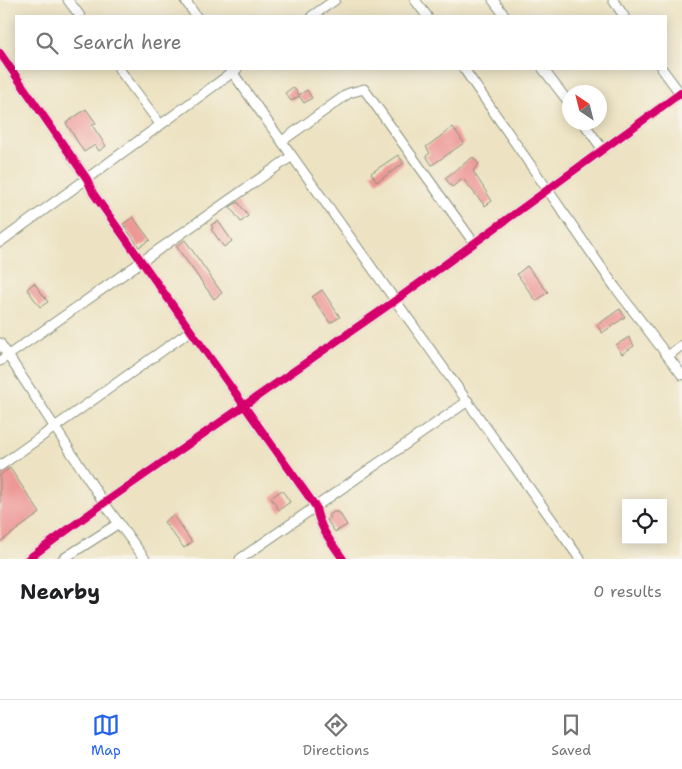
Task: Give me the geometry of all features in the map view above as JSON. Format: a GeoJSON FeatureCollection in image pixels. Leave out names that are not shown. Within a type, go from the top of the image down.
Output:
{"type":"FeatureCollection","features":[{"type":"Feature","properties":{"kind":"street"},"geometry":{"type":"LineString","coordinates":[[68,0],[79,15]]}},
{"type":"Feature","properties":{"kind":"street"},"geometry":{"type":"LineString","coordinates":[[313,15],[335,0]]}},
{"type":"Feature","properties":{"kind":"street"},"geometry":{"type":"LineString","coordinates":[[415,0],[426,15]]}},
{"type":"Feature","properties":{"kind":"street"},"geometry":{"type":"LineString","coordinates":[[493,0],[504,15]]}},
{"type":"Feature","properties":{"kind":"street"},"geometry":{"type":"LineString","coordinates":[[613,0],[623,15]]}},
{"type":"Feature","properties":{"kind":"street"},"geometry":{"type":"LineString","coordinates":[[187,1],[195,15]]}},
{"type":"Feature","properties":{"kind":"street"},"geometry":{"type":"LineString","coordinates":[[0,53],[87,179],[93,193],[141,262],[316,507],[317,517],[324,532],[343,559]]}},
{"type":"Feature","properties":{"kind":"street"},"geometry":{"type":"LineString","coordinates":[[120,70],[160,124]]}},
{"type":"Feature","properties":{"kind":"street"},"geometry":{"type":"LineString","coordinates":[[0,242],[233,70],[292,156],[580,559]]}},
{"type":"Feature","properties":{"kind":"street"},"geometry":{"type":"LineString","coordinates":[[465,70],[615,287],[682,375]]}},
{"type":"Feature","properties":{"kind":"street"},"geometry":{"type":"LineString","coordinates":[[544,70],[562,94]]}},
{"type":"Feature","properties":{"kind":"street"},"geometry":{"type":"LineString","coordinates":[[28,559],[104,503],[396,300],[681,92],[663,70]]}},
{"type":"Feature","properties":{"kind":"street"},"geometry":{"type":"LineString","coordinates":[[282,141],[349,93],[364,89],[474,243]]}},
{"type":"Feature","properties":{"kind":"street"},"geometry":{"type":"LineString","coordinates":[[589,130],[603,150]]}},
{"type":"Feature","properties":{"kind":"street"},"geometry":{"type":"LineString","coordinates":[[0,361],[292,156]]}},
{"type":"Feature","properties":{"kind":"street"},"geometry":{"type":"LineString","coordinates":[[0,466],[190,331]]}},
{"type":"Feature","properties":{"kind":"street"},"geometry":{"type":"LineString","coordinates":[[0,342],[104,503],[145,559]]}},
{"type":"Feature","properties":{"kind":"street"},"geometry":{"type":"LineString","coordinates":[[668,356],[682,345]]}},
{"type":"Feature","properties":{"kind":"street"},"geometry":{"type":"LineString","coordinates":[[240,559],[468,401]]}},
{"type":"Feature","properties":{"kind":"street"},"geometry":{"type":"LineString","coordinates":[[63,559],[119,523]]}},
{"type":"Feature","properties":{"kind":"building"},"geometry":{"type":"Polygon","coordinates":[[[293,87],[299,95],[307,90],[312,98],[304,103],[299,96],[291,101],[285,93],[293,87]]]}},
{"type":"Feature","properties":{"kind":"building"},"geometry":{"type":"Polygon","coordinates":[[[86,109],[96,123],[92,125],[106,146],[99,151],[95,145],[84,152],[66,123],[86,109]]]}},
{"type":"Feature","properties":{"kind":"building"},"geometry":{"type":"Polygon","coordinates":[[[453,127],[464,143],[432,165],[426,156],[430,153],[426,147],[453,127]]]}},
{"type":"Feature","properties":{"kind":"building"},"geometry":{"type":"Polygon","coordinates":[[[398,155],[404,163],[377,182],[371,173],[398,155]]]}},
{"type":"Feature","properties":{"kind":"building"},"geometry":{"type":"Polygon","coordinates":[[[473,157],[479,164],[473,171],[492,201],[485,206],[463,179],[452,187],[445,178],[473,157]]]}},
{"type":"Feature","properties":{"kind":"building"},"geometry":{"type":"Polygon","coordinates":[[[238,202],[248,216],[241,222],[230,207],[238,202]]]}},
{"type":"Feature","properties":{"kind":"building"},"geometry":{"type":"Polygon","coordinates":[[[133,217],[150,240],[139,247],[123,224],[133,217]]]}},
{"type":"Feature","properties":{"kind":"building"},"geometry":{"type":"Polygon","coordinates":[[[218,221],[232,241],[224,247],[211,229],[213,228],[211,225],[218,221]]]}},
{"type":"Feature","properties":{"kind":"building"},"geometry":{"type":"Polygon","coordinates":[[[185,240],[222,293],[214,299],[176,246],[185,240]]]}},
{"type":"Feature","properties":{"kind":"building"},"geometry":{"type":"Polygon","coordinates":[[[527,266],[548,292],[536,301],[517,274],[527,266]]]}},
{"type":"Feature","properties":{"kind":"building"},"geometry":{"type":"Polygon","coordinates":[[[34,283],[48,302],[40,307],[27,289],[34,283]]]}},
{"type":"Feature","properties":{"kind":"building"},"geometry":{"type":"Polygon","coordinates":[[[322,290],[340,317],[330,323],[312,297],[322,290]]]}},
{"type":"Feature","properties":{"kind":"building"},"geometry":{"type":"Polygon","coordinates":[[[620,309],[625,317],[602,333],[597,325],[620,309]]]}},
{"type":"Feature","properties":{"kind":"building"},"geometry":{"type":"Polygon","coordinates":[[[629,337],[634,346],[622,354],[616,345],[629,337]]]}},
{"type":"Feature","properties":{"kind":"building"},"geometry":{"type":"Polygon","coordinates":[[[10,468],[40,513],[0,542],[0,475],[10,468]]]}},
{"type":"Feature","properties":{"kind":"building"},"geometry":{"type":"Polygon","coordinates":[[[282,490],[290,502],[279,510],[271,498],[282,490]]]}},
{"type":"Feature","properties":{"kind":"building"},"geometry":{"type":"Polygon","coordinates":[[[334,512],[339,512],[347,525],[335,532],[327,520],[330,518],[328,516],[334,512]]]}},
{"type":"Feature","properties":{"kind":"building"},"geometry":{"type":"Polygon","coordinates":[[[173,515],[192,542],[184,548],[164,522],[173,515]]]}},
{"type":"Feature","properties":{"kind":"cycle path"},"geometry":{"type":"LineString","coordinates":[[0,53],[87,179],[93,193],[316,507],[323,528],[343,559]]}},
{"type":"Feature","properties":{"kind":"cycle path"},"geometry":{"type":"LineString","coordinates":[[28,559],[104,503],[396,300],[682,92]]}}]}
